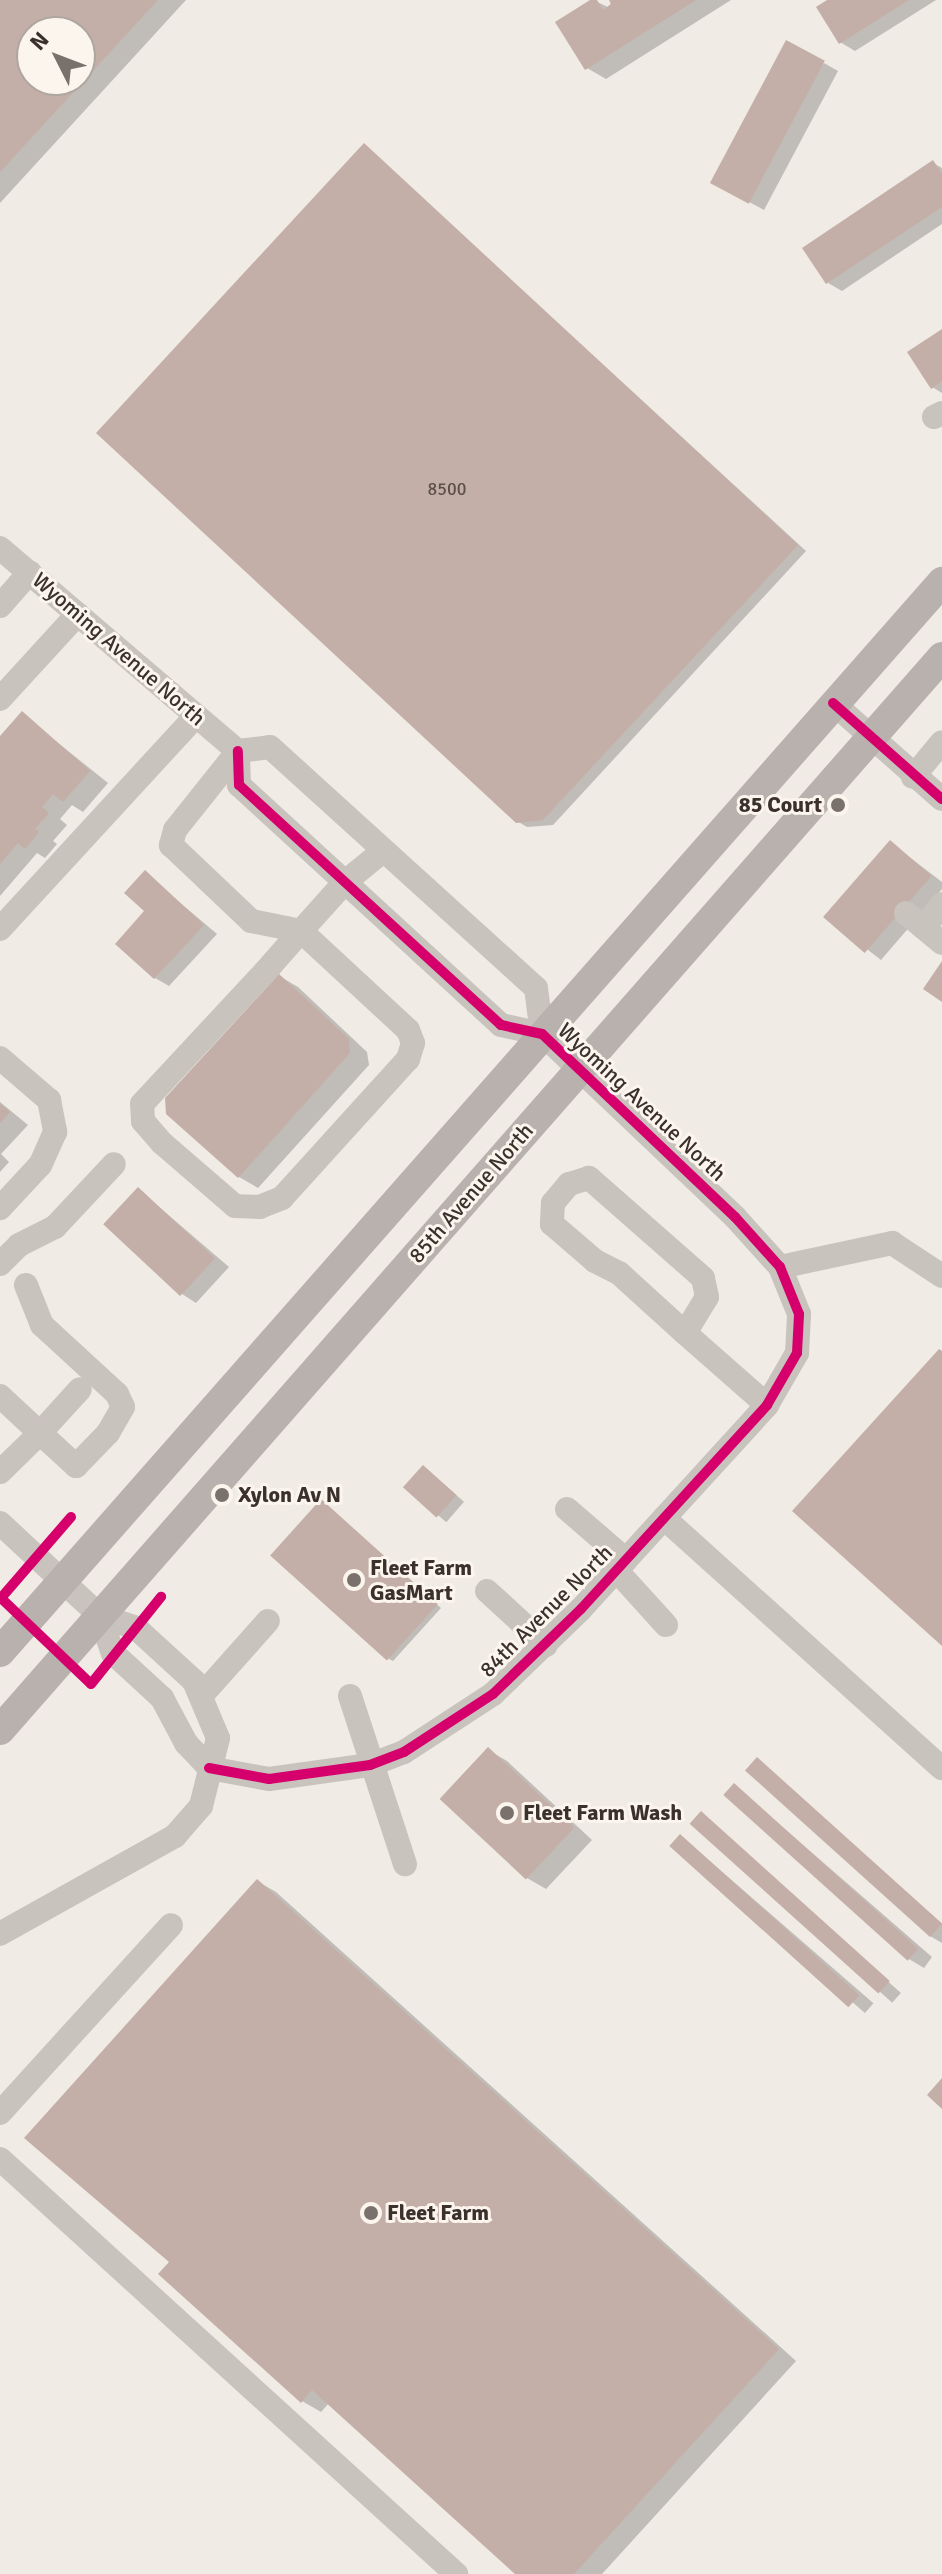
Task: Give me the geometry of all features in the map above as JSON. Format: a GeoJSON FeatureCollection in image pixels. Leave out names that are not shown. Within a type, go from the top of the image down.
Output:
{"type":"FeatureCollection","features":[{"type":"Feature","properties":{"kind":"main road"},"geometry":{"type":"LineString","coordinates":[[0,1652],[942,582]]}},
{"type":"Feature","properties":{"kind":"main road","name":"85th Avenue North"},"geometry":{"type":"LineString","coordinates":[[0,1730],[942,657]]}},
{"type":"Feature","properties":{"kind":"street","name":"Wyoming Avenue North"},"geometry":{"type":"LineString","coordinates":[[0,548],[238,751],[270,747],[536,988],[542,1034]]}},
{"type":"Feature","properties":{"kind":"street"},"geometry":{"type":"LineString","coordinates":[[0,606],[30,572]]}},
{"type":"Feature","properties":{"kind":"street"},"geometry":{"type":"LineString","coordinates":[[0,699],[78,614]]}},
{"type":"Feature","properties":{"kind":"street"},"geometry":{"type":"LineString","coordinates":[[833,703],[913,777],[942,799]]}},
{"type":"Feature","properties":{"kind":"street"},"geometry":{"type":"LineString","coordinates":[[0,929],[196,716]]}},
{"type":"Feature","properties":{"kind":"street"},"geometry":{"type":"LineString","coordinates":[[913,777],[942,742]]}},
{"type":"Feature","properties":{"kind":"street","name":"Wyoming Avenue North"},"geometry":{"type":"LineString","coordinates":[[238,751],[239,785],[501,1025],[542,1034],[735,1217],[780,1267],[799,1314]]}},
{"type":"Feature","properties":{"kind":"street"},"geometry":{"type":"LineString","coordinates":[[238,751],[175,830],[171,845],[251,921],[301,931],[408,1030],[413,1043],[408,1059],[282,1198],[260,1207],[235,1206],[162,1143],[143,1121],[142,1104],[301,931],[345,882],[383,851]]}},
{"type":"Feature","properties":{"kind":"street"},"geometry":{"type":"LineString","coordinates":[[924,928],[942,904]]}},
{"type":"Feature","properties":{"kind":"street"},"geometry":{"type":"LineString","coordinates":[[0,1058],[49,1100],[55,1132],[40,1165],[0,1208]]}},
{"type":"Feature","properties":{"kind":"street"},"geometry":{"type":"LineString","coordinates":[[0,1264],[19,1245],[55,1227],[114,1164]]}},
{"type":"Feature","properties":{"kind":"street"},"geometry":{"type":"LineString","coordinates":[[685,1333],[707,1297],[703,1278],[589,1178],[569,1184],[553,1203],[552,1224],[595,1261],[619,1273],[685,1333],[767,1405]]}},
{"type":"Feature","properties":{"kind":"street"},"geometry":{"type":"LineString","coordinates":[[780,1267],[892,1243],[942,1276]]}},
{"type":"Feature","properties":{"kind":"street"},"geometry":{"type":"LineString","coordinates":[[0,1396],[76,1466],[108,1433],[123,1407],[117,1394],[42,1325],[26,1285]]}},
{"type":"Feature","properties":{"kind":"street","name":"84th Avenue North"},"geometry":{"type":"LineString","coordinates":[[209,1768],[269,1779],[370,1765],[447,1727],[546,1645],[767,1405],[797,1353],[799,1314]]}},
{"type":"Feature","properties":{"kind":"street"},"geometry":{"type":"LineString","coordinates":[[0,1472],[80,1389]]}},
{"type":"Feature","properties":{"kind":"street"},"geometry":{"type":"LineString","coordinates":[[567,1509],[622,1565],[666,1625]]}},
{"type":"Feature","properties":{"kind":"street"},"geometry":{"type":"LineString","coordinates":[[664,1518],[942,1768]]}},
{"type":"Feature","properties":{"kind":"street"},"geometry":{"type":"LineString","coordinates":[[0,1523],[100,1616],[136,1628],[194,1681],[218,1738],[201,1806],[175,1836],[0,1934]]}},
{"type":"Feature","properties":{"kind":"street"},"geometry":{"type":"LineString","coordinates":[[487,1591],[546,1645]]}},
{"type":"Feature","properties":{"kind":"street"},"geometry":{"type":"LineString","coordinates":[[100,1616],[113,1653],[162,1698],[186,1743],[209,1768]]}},
{"type":"Feature","properties":{"kind":"street"},"geometry":{"type":"LineString","coordinates":[[202,1695],[268,1621]]}},
{"type":"Feature","properties":{"kind":"street"},"geometry":{"type":"LineString","coordinates":[[350,1696],[370,1765],[405,1864]]}},
{"type":"Feature","properties":{"kind":"street"},"geometry":{"type":"LineString","coordinates":[[0,2113],[171,1925]]}},
{"type":"Feature","properties":{"kind":"street"},"geometry":{"type":"LineString","coordinates":[[0,2159],[456,2574]]}},
{"type":"Feature","properties":{"kind":"building"},"geometry":{"type":"Polygon","coordinates":[[[0,0],[158,0],[96,67],[96,16],[16,16],[16,96],[70,96],[0,172],[0,0]]]}},
{"type":"Feature","properties":{"kind":"building"},"geometry":{"type":"Polygon","coordinates":[[[590,0],[597,0],[603,10],[611,4],[609,0],[696,0],[585,70],[555,22],[590,0]]]}},
{"type":"Feature","properties":{"kind":"building"},"geometry":{"type":"Polygon","coordinates":[[[827,0],[909,0],[839,44],[816,7],[827,0]]]}},
{"type":"Feature","properties":{"kind":"building"},"geometry":{"type":"Polygon","coordinates":[[[786,40],[825,61],[749,204],[710,183],[786,40]]]}},
{"type":"Feature","properties":{"kind":"building"},"geometry":{"type":"Polygon","coordinates":[[[364,143],[798,545],[543,820],[516,823],[96,433],[364,143]]]}},
{"type":"Feature","properties":{"kind":"building"},"geometry":{"type":"Polygon","coordinates":[[[933,160],[942,174],[942,207],[826,284],[802,248],[933,160]]]}},
{"type":"Feature","properties":{"kind":"building"},"geometry":{"type":"Polygon","coordinates":[[[942,329],[942,381],[931,389],[907,352],[942,329]]]}},
{"type":"Feature","properties":{"kind":"building"},"geometry":{"type":"Polygon","coordinates":[[[22,711],[90,771],[63,802],[53,794],[42,807],[49,813],[35,829],[39,832],[25,849],[18,843],[0,864],[0,736],[22,711]]]}},
{"type":"Feature","properties":{"kind":"building"},"geometry":{"type":"Polygon","coordinates":[[[890,840],[932,876],[865,953],[823,917],[890,840]]]}},
{"type":"Feature","properties":{"kind":"building"},"geometry":{"type":"Polygon","coordinates":[[[145,870],[204,925],[154,979],[115,944],[144,911],[124,893],[145,870]]]}},
{"type":"Feature","properties":{"kind":"building"},"geometry":{"type":"Polygon","coordinates":[[[942,961],[942,1002],[923,989],[942,961]]]}},
{"type":"Feature","properties":{"kind":"building"},"geometry":{"type":"Polygon","coordinates":[[[279,974],[349,1039],[350,1053],[238,1178],[166,1114],[165,1098],[279,974]]]}},
{"type":"Feature","properties":{"kind":"building"},"geometry":{"type":"Polygon","coordinates":[[[0,1104],[10,1112],[0,1123],[0,1104]]]}},
{"type":"Feature","properties":{"kind":"building"},"geometry":{"type":"Polygon","coordinates":[[[138,1187],[215,1259],[180,1296],[103,1224],[138,1187]]]}},
{"type":"Feature","properties":{"kind":"building"},"geometry":{"type":"Polygon","coordinates":[[[939,1349],[942,1351],[942,1646],[792,1511],[939,1349]]]}},
{"type":"Feature","properties":{"kind":"building","name":"Fleet Farm GasMart"},"geometry":{"type":"Polygon","coordinates":[[[423,1465],[456,1495],[436,1517],[403,1487],[423,1465]]]}},
{"type":"Feature","properties":{"kind":"building","name":"Fleet Farm GasMart"},"geometry":{"type":"Polygon","coordinates":[[[321,1499],[438,1604],[387,1661],[270,1555],[321,1499]]]}},
{"type":"Feature","properties":{"kind":"building","name":"Fleet Farm Wash"},"geometry":{"type":"Polygon","coordinates":[[[488,1747],[574,1827],[526,1879],[440,1799],[488,1747]]]}},
{"type":"Feature","properties":{"kind":"building"},"geometry":{"type":"Polygon","coordinates":[[[757,1757],[942,1924],[930,1937],[745,1770],[757,1757]]]}},
{"type":"Feature","properties":{"kind":"building"},"geometry":{"type":"Polygon","coordinates":[[[734,1783],[918,1949],[908,1961],[723,1795],[734,1783]]]}},
{"type":"Feature","properties":{"kind":"building"},"geometry":{"type":"Polygon","coordinates":[[[701,1811],[890,1981],[878,1994],[690,1824],[701,1811]]]}},
{"type":"Feature","properties":{"kind":"building"},"geometry":{"type":"Polygon","coordinates":[[[680,1834],[859,1995],[848,2007],[669,1846],[680,1834]]]}},
{"type":"Feature","properties":{"kind":"building","name":"Fleet Farm"},"geometry":{"type":"Polygon","coordinates":[[[257,1879],[779,2349],[574,2574],[515,2574],[312,2390],[301,2403],[158,2274],[169,2262],[24,2138],[257,1879]]]}},
{"type":"Feature","properties":{"kind":"building"},"geometry":{"type":"Polygon","coordinates":[[[942,2078],[942,2109],[927,2095],[942,2078]]]}},
{"type":"Feature","properties":{"kind":"cycle path"},"geometry":{"type":"LineString","coordinates":[[833,703],[942,799]]}},
{"type":"Feature","properties":{"kind":"cycle path"},"geometry":{"type":"LineString","coordinates":[[209,1768],[269,1779],[370,1765],[404,1752],[493,1694],[581,1609],[767,1405],[797,1353],[799,1314],[780,1267],[735,1217],[542,1034],[501,1025],[239,785],[238,751]]}},
{"type":"Feature","properties":{"kind":"cycle path"},"geometry":{"type":"LineString","coordinates":[[71,1517],[1,1598],[91,1684],[161,1597]]}},
{"type":"Feature","properties":{"kind":"place","name":"85 Court"},"geometry":{"type":"Point","coordinates":[838,805]}},
{"type":"Feature","properties":{"kind":"place","name":"Xylon Av N"},"geometry":{"type":"Point","coordinates":[222,1495]}},
{"type":"Feature","properties":{"kind":"place","name":"Fleet Farm GasMart"},"geometry":{"type":"Point","coordinates":[354,1580]}},
{"type":"Feature","properties":{"kind":"place","name":"Fleet Farm Wash"},"geometry":{"type":"Point","coordinates":[507,1813]}},
{"type":"Feature","properties":{"kind":"place","name":"Fleet Farm"},"geometry":{"type":"Point","coordinates":[371,2213]}}]}
